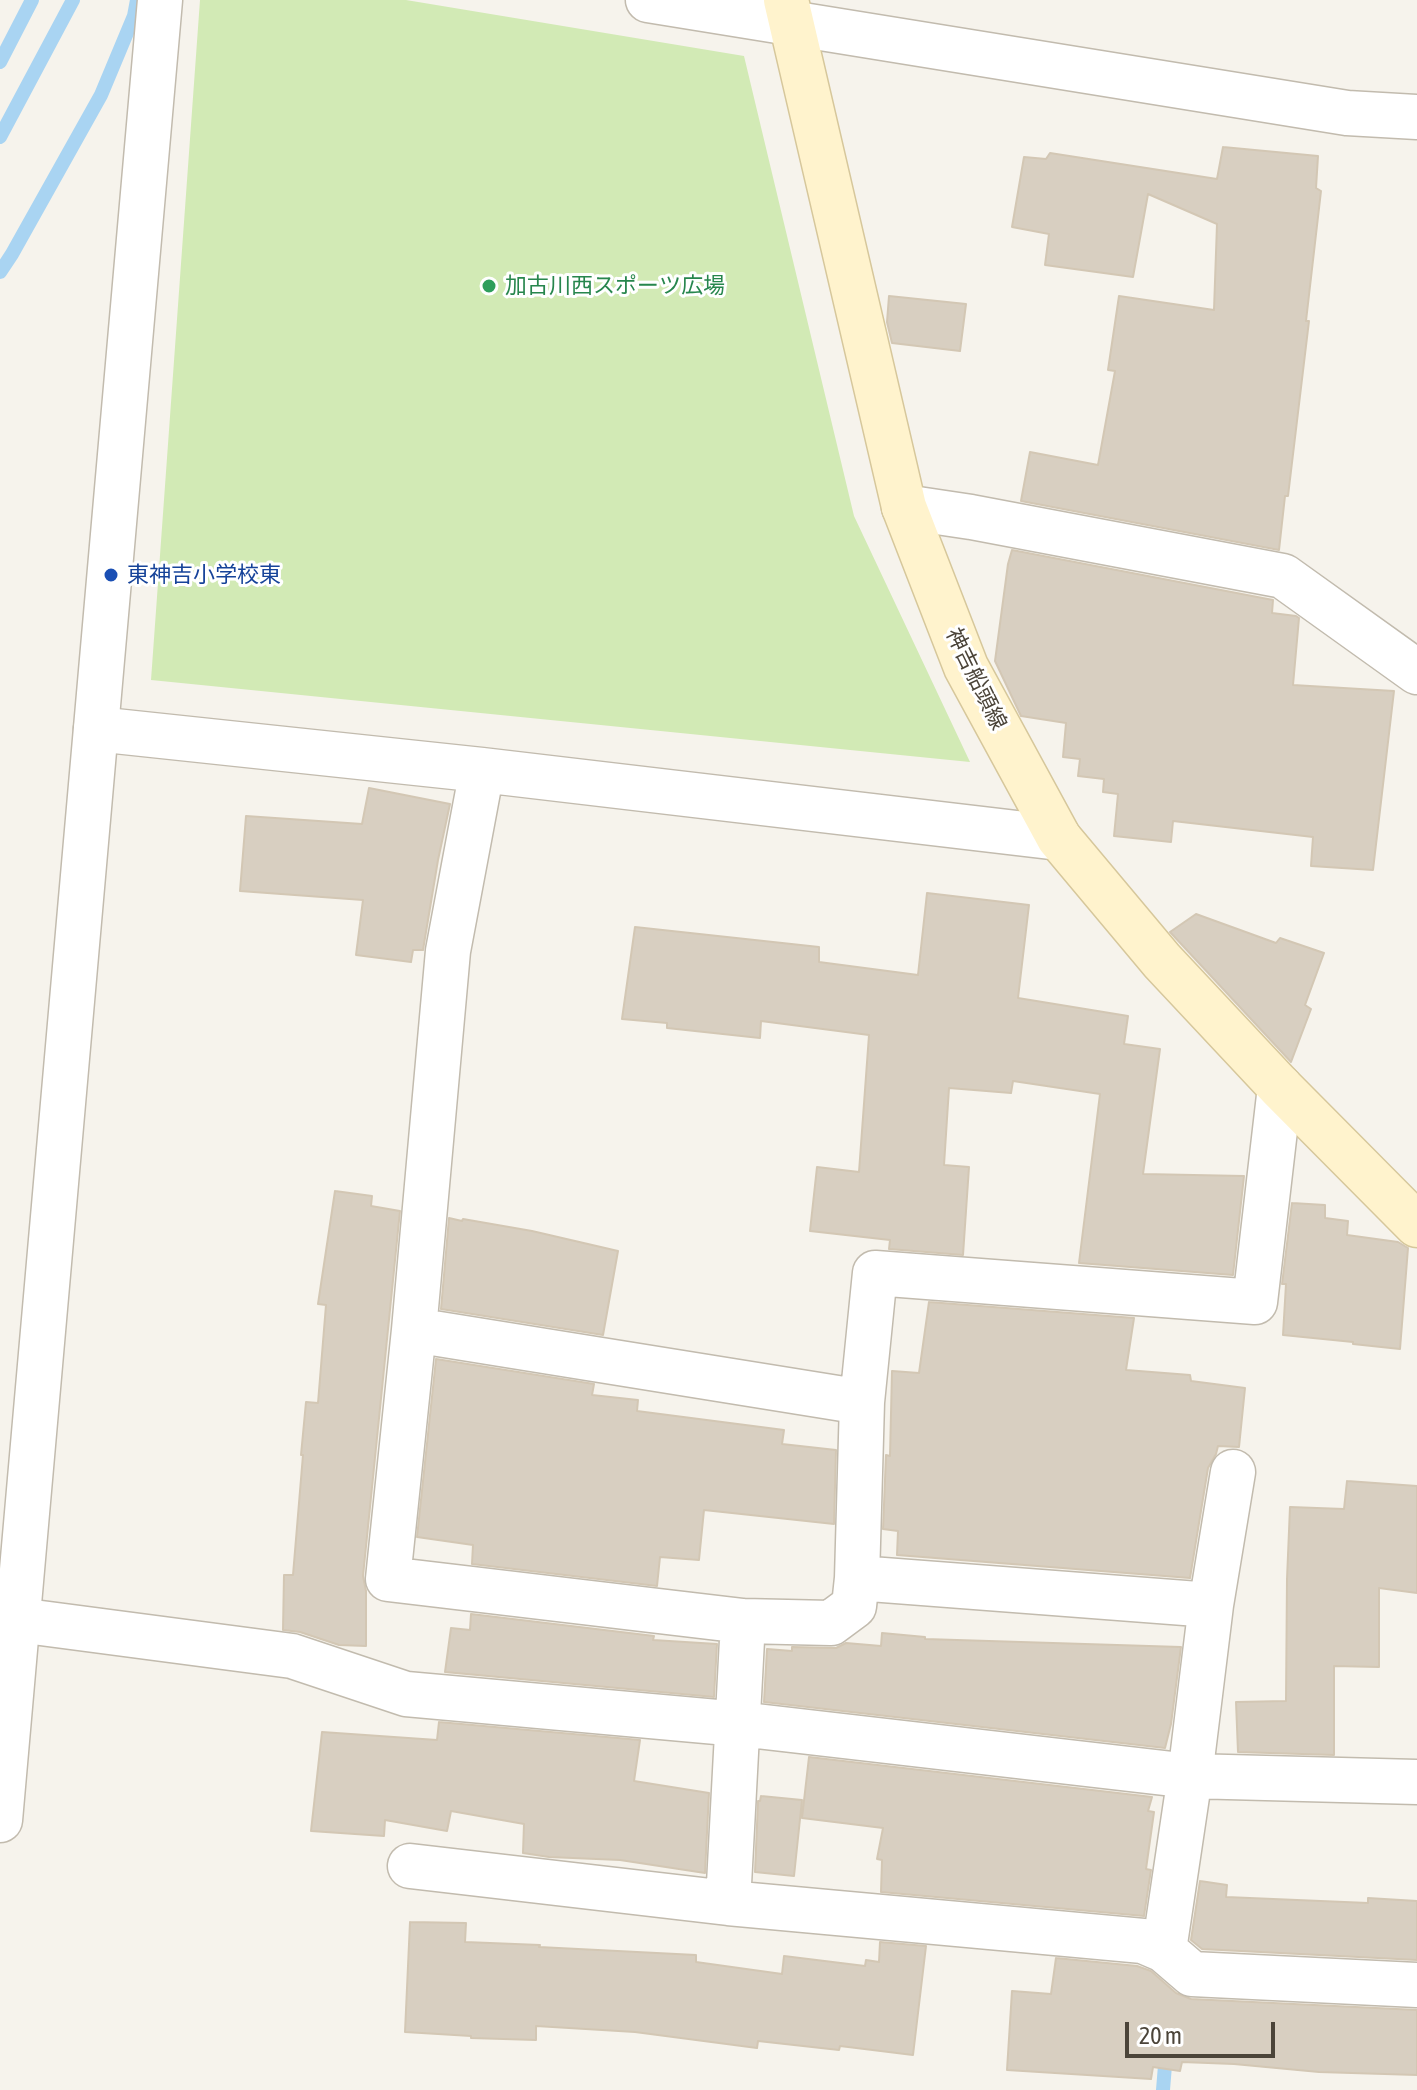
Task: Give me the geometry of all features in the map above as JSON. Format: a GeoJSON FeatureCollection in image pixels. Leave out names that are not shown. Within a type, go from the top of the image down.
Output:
{"type":"FeatureCollection","features":[{"type":"Feature","properties":{"kind":"main road","name":"神吉船頭線"},"geometry":{"type":"LineString","coordinates":[[789,12],[904,507],[966,667],[1059,838],[1162,961],[1280,1087],[1417,1225]]}},
{"type":"Feature","properties":{"kind":"street"},"geometry":{"type":"LineString","coordinates":[[0,1820],[160,0]]}},
{"type":"Feature","properties":{"kind":"street"},"geometry":{"type":"LineString","coordinates":[[648,0],[789,12],[1347,113],[1417,117]]}},
{"type":"Feature","properties":{"kind":"street"},"geometry":{"type":"LineString","coordinates":[[904,507],[1283,576],[1417,672]]}},
{"type":"Feature","properties":{"kind":"street"},"geometry":{"type":"LineString","coordinates":[[96,729],[482,770],[1059,838]]}},
{"type":"Feature","properties":{"kind":"street"},"geometry":{"type":"LineString","coordinates":[[482,770],[448,951],[388,1579],[743,1621],[831,1623],[854,1606],[862,1402],[875,1273],[1255,1302],[1280,1087]]}},
{"type":"Feature","properties":{"kind":"street"},"geometry":{"type":"LineString","coordinates":[[414,1330],[862,1402]]}},
{"type":"Feature","properties":{"kind":"street"},"geometry":{"type":"LineString","coordinates":[[1178,1962],[1190,1776],[1211,1605],[1233,1472]]}},
{"type":"Feature","properties":{"kind":"street"},"geometry":{"type":"LineString","coordinates":[[857,1578],[1211,1605]]}},
{"type":"Feature","properties":{"kind":"street"},"geometry":{"type":"LineString","coordinates":[[18,1620],[292,1656],[406,1694],[739,1724],[1190,1776],[1417,1782]]}},
{"type":"Feature","properties":{"kind":"street"},"geometry":{"type":"LineString","coordinates":[[728,1903],[743,1621]]}},
{"type":"Feature","properties":{"kind":"street"},"geometry":{"type":"LineString","coordinates":[[410,1866],[728,1903],[1143,1941],[1178,1962],[1417,1985]]}},
{"type":"Feature","properties":{"kind":"green space","name":"加古川西スポーツ広場"},"geometry":{"type":"Polygon","coordinates":[[[200,0],[406,0],[744,56],[854,516],[970,762],[151,680],[200,0]]]}},
{"type":"Feature","properties":{"kind":"building"},"geometry":{"type":"Polygon","coordinates":[[[1223,147],[1318,156],[1316,188],[1321,191],[1306,321],[1309,321],[1279,550],[1021,501],[1030,452],[1098,465],[1115,371],[1108,370],[1119,296],[1214,310],[1217,224],[1148,194],[1133,277],[1045,265],[1049,234],[1012,227],[1024,157],[1046,159],[1050,153],[1217,179],[1223,147]]]}},
{"type":"Feature","properties":{"kind":"building"},"geometry":{"type":"Polygon","coordinates":[[[889,296],[966,304],[960,351],[892,343],[887,322],[889,296]]]}},
{"type":"Feature","properties":{"kind":"building"},"geometry":{"type":"Polygon","coordinates":[[[1012,550],[1273,600],[1272,613],[1299,618],[1293,685],[1394,691],[1373,870],[1311,866],[1313,837],[1173,821],[1171,842],[1114,836],[1118,794],[1103,792],[1104,779],[1078,776],[1080,759],[1063,757],[1066,723],[1021,716],[995,661],[1012,550]]]}},
{"type":"Feature","properties":{"kind":"building"},"geometry":{"type":"Polygon","coordinates":[[[369,788],[450,804],[423,950],[413,950],[411,962],[356,955],[363,900],[240,891],[246,816],[362,824],[369,788]]]}},
{"type":"Feature","properties":{"kind":"building"},"geometry":{"type":"Polygon","coordinates":[[[927,893],[1029,905],[1018,998],[1128,1016],[1124,1044],[1160,1049],[1143,1174],[1244,1176],[1233,1275],[1079,1263],[1100,1094],[1013,1081],[1011,1093],[949,1088],[944,1165],[969,1167],[963,1255],[889,1249],[890,1240],[810,1231],[817,1167],[859,1172],[869,1035],[761,1021],[760,1038],[667,1028],[667,1023],[622,1019],[635,927],[819,947],[819,962],[918,975],[927,893]]]}},
{"type":"Feature","properties":{"kind":"building"},"geometry":{"type":"Polygon","coordinates":[[[1196,914],[1276,943],[1280,938],[1324,953],[1305,1005],[1311,1009],[1291,1062],[1170,932],[1196,914]]]}},
{"type":"Feature","properties":{"kind":"building"},"geometry":{"type":"Polygon","coordinates":[[[335,1191],[372,1196],[371,1206],[400,1211],[363,1576],[366,1646],[339,1645],[300,1632],[283,1630],[284,1575],[293,1575],[306,1402],[318,1403],[326,1305],[318,1304],[335,1191]]]}},
{"type":"Feature","properties":{"kind":"building"},"geometry":{"type":"Polygon","coordinates":[[[1292,1203],[1325,1205],[1325,1218],[1348,1221],[1347,1235],[1398,1242],[1408,1248],[1400,1349],[1283,1335],[1286,1284],[1282,1284],[1292,1203]]]}},
{"type":"Feature","properties":{"kind":"building"},"geometry":{"type":"Polygon","coordinates":[[[449,1218],[532,1231],[618,1251],[603,1335],[441,1309],[449,1218]]]}},
{"type":"Feature","properties":{"kind":"building"},"geometry":{"type":"Polygon","coordinates":[[[929,1302],[1134,1318],[1126,1370],[1190,1375],[1191,1381],[1245,1388],[1239,1447],[1218,1446],[1208,1468],[1190,1578],[897,1555],[898,1531],[883,1529],[886,1455],[890,1456],[892,1371],[919,1373],[929,1302]]]}},
{"type":"Feature","properties":{"kind":"building"},"geometry":{"type":"Polygon","coordinates":[[[436,1359],[594,1384],[592,1395],[638,1400],[637,1411],[784,1430],[782,1444],[836,1450],[834,1524],[704,1510],[699,1560],[660,1557],[657,1586],[472,1564],[473,1545],[417,1537],[436,1359]]]}},
{"type":"Feature","properties":{"kind":"building"},"geometry":{"type":"Polygon","coordinates":[[[1347,1481],[1417,1486],[1417,1593],[1379,1588],[1379,1667],[1334,1666],[1334,1755],[1238,1752],[1236,1702],[1286,1701],[1290,1507],[1344,1509],[1347,1481]]]}},
{"type":"Feature","properties":{"kind":"building"},"geometry":{"type":"Polygon","coordinates":[[[471,1614],[654,1636],[653,1640],[717,1644],[714,1697],[445,1672],[451,1628],[470,1630],[471,1614]]]}},
{"type":"Feature","properties":{"kind":"building"},"geometry":{"type":"Polygon","coordinates":[[[882,1633],[925,1639],[1181,1647],[1165,1748],[764,1702],[767,1649],[836,1648],[846,1643],[881,1646],[882,1633]]]}},
{"type":"Feature","properties":{"kind":"building"},"geometry":{"type":"Polygon","coordinates":[[[439,1722],[640,1740],[634,1781],[709,1793],[705,1873],[620,1860],[523,1853],[524,1824],[451,1811],[447,1831],[385,1820],[384,1836],[311,1831],[322,1732],[437,1740],[439,1722]]]}},
{"type":"Feature","properties":{"kind":"building"},"geometry":{"type":"Polygon","coordinates":[[[809,1757],[1152,1797],[1148,1811],[1154,1812],[1146,1869],[1151,1870],[1144,1916],[881,1892],[882,1860],[877,1859],[883,1828],[802,1818],[809,1757]]]}},
{"type":"Feature","properties":{"kind":"building"},"geometry":{"type":"Polygon","coordinates":[[[761,1796],[802,1800],[794,1876],[755,1872],[758,1801],[761,1796]]]}},
{"type":"Feature","properties":{"kind":"building"},"geometry":{"type":"Polygon","coordinates":[[[1200,1881],[1227,1885],[1226,1897],[1368,1903],[1368,1898],[1417,1901],[1417,1960],[1202,1949],[1191,1940],[1200,1881]]]}},
{"type":"Feature","properties":{"kind":"building"},"geometry":{"type":"Polygon","coordinates":[[[410,1922],[466,1923],[465,1942],[696,1955],[696,1962],[782,1974],[784,1956],[865,1966],[866,1960],[879,1962],[880,1942],[926,1946],[913,2055],[758,2041],[757,2048],[635,2032],[536,2026],[536,2040],[405,2032],[410,1922]]]}},
{"type":"Feature","properties":{"kind":"building"},"geometry":{"type":"Polygon","coordinates":[[[1056,1958],[1137,1966],[1151,1971],[1176,1993],[1191,1999],[1417,2010],[1417,2075],[1319,2072],[1182,2062],[1180,2071],[1153,2067],[1151,2079],[1007,2070],[1012,1991],[1051,1994],[1056,1958]]]}},
{"type":"Feature","properties":{"kind":"waterway"},"geometry":{"type":"LineString","coordinates":[[0,62],[32,0]]}},
{"type":"Feature","properties":{"kind":"waterway"},"geometry":{"type":"LineString","coordinates":[[0,137],[73,0]]}},
{"type":"Feature","properties":{"kind":"waterway"},"geometry":{"type":"LineString","coordinates":[[0,272],[101,95],[134,16],[137,0]]}},
{"type":"Feature","properties":{"kind":"waterway"},"geometry":{"type":"LineString","coordinates":[[1163,2090],[1166,2053]]}},
{"type":"Feature","properties":{"kind":"place","name":"加古川西スポーツ広場"},"geometry":{"type":"Point","coordinates":[489,286]}},
{"type":"Feature","properties":{"kind":"place","name":"東神吉小学校東"},"geometry":{"type":"Point","coordinates":[111,575]}}]}
